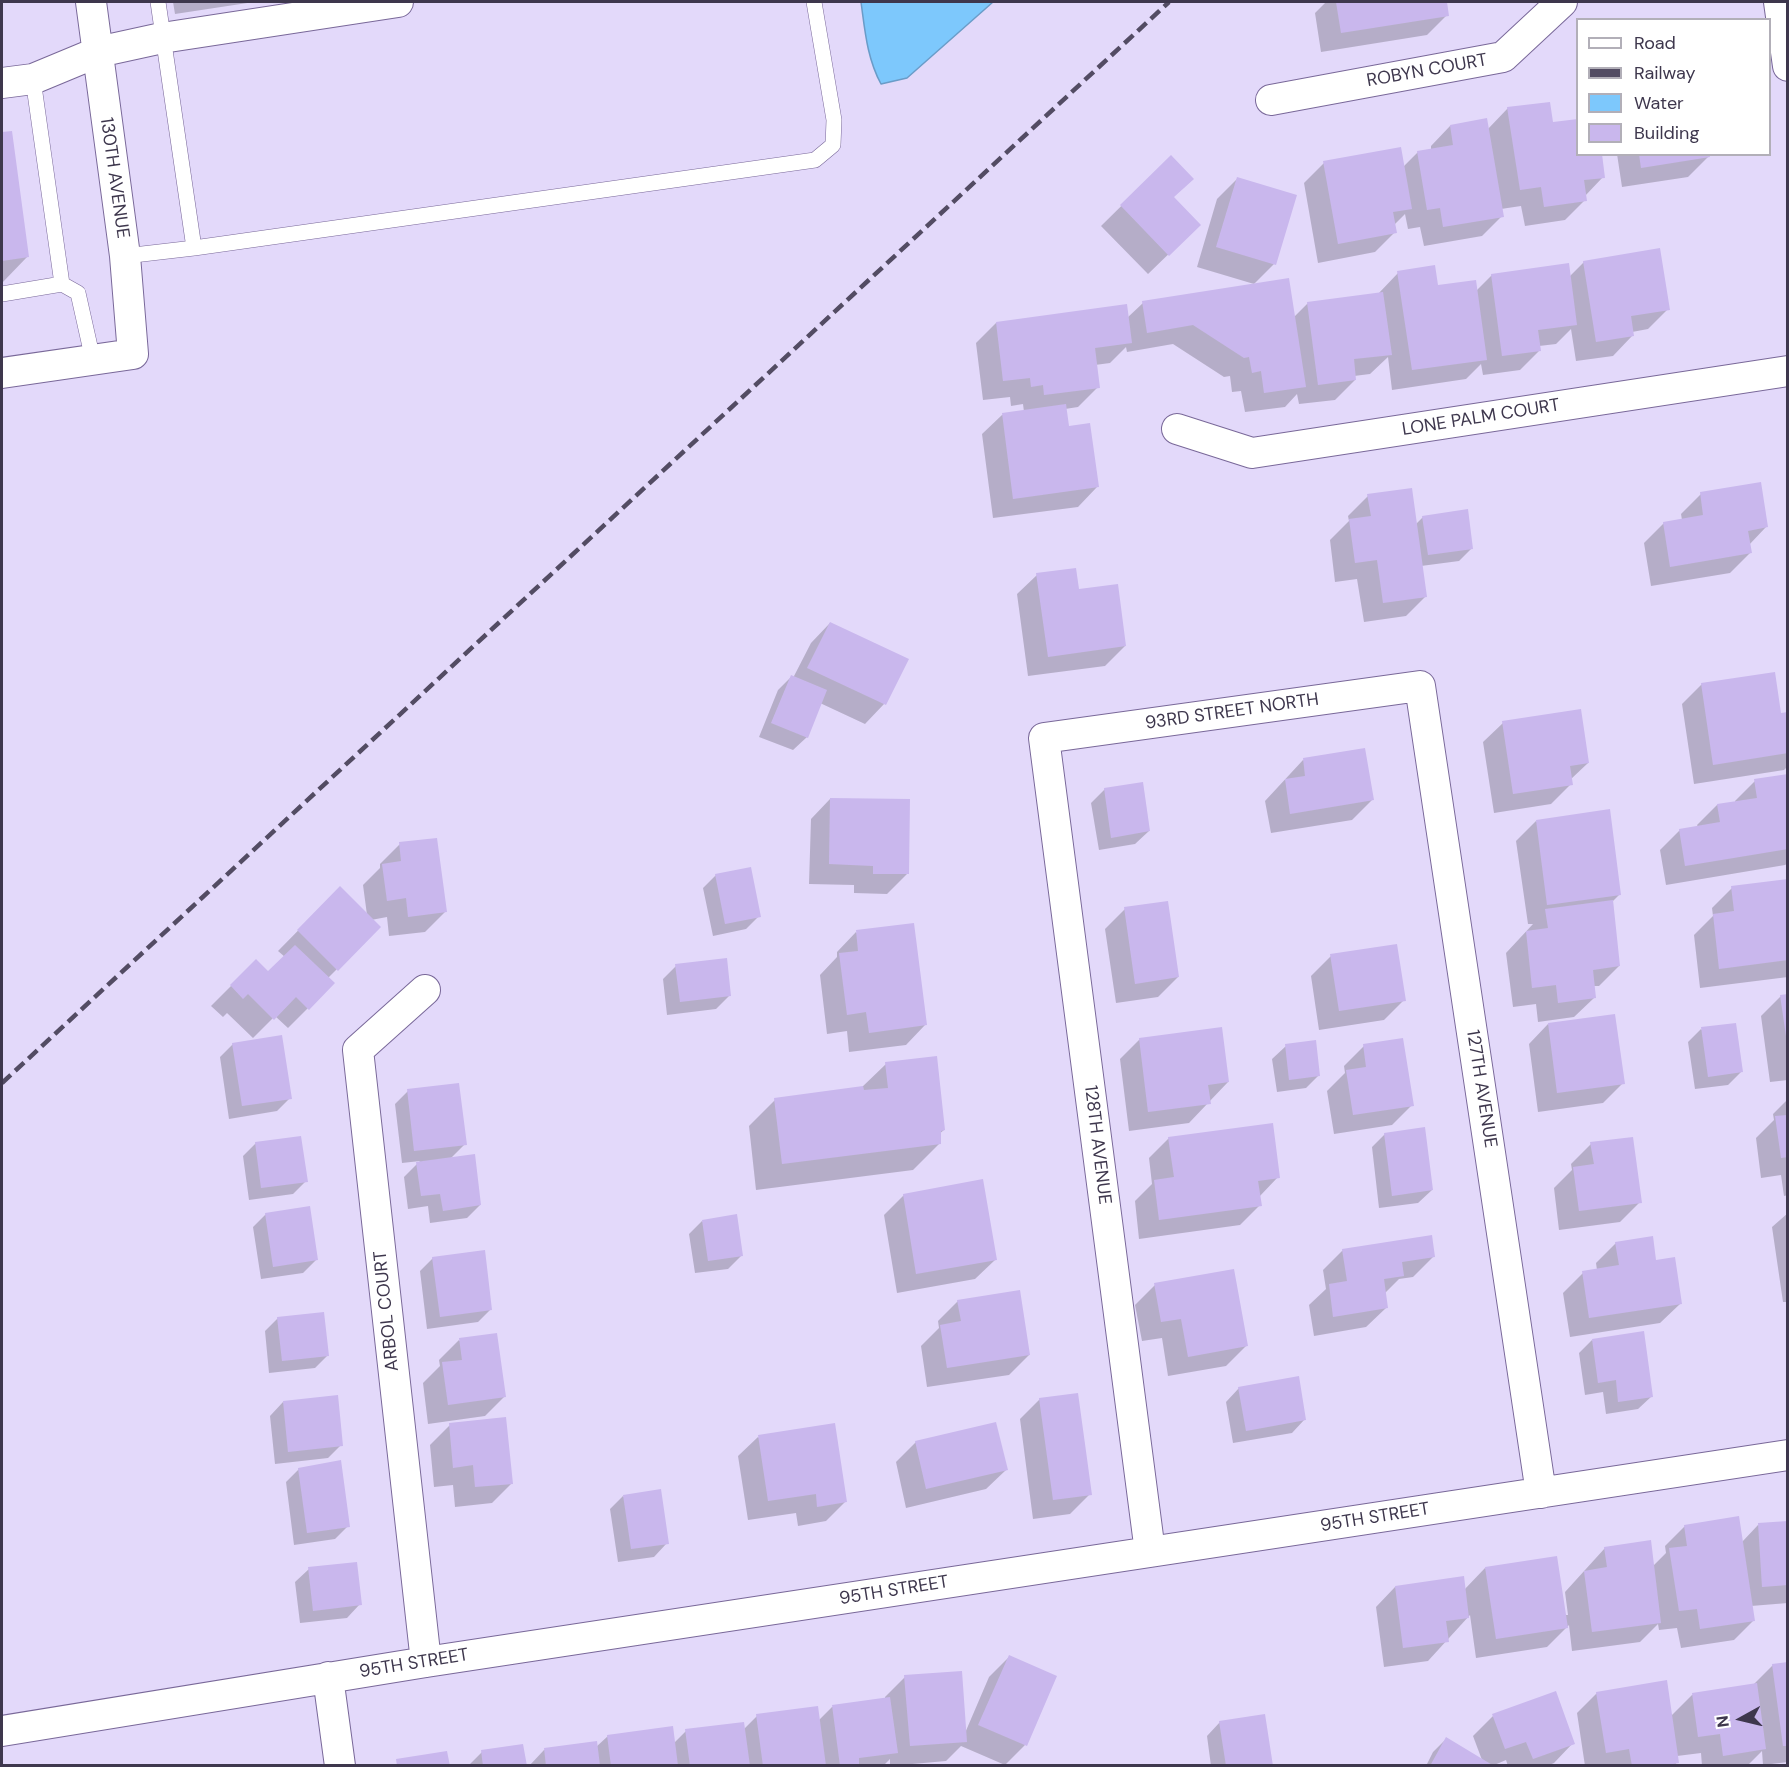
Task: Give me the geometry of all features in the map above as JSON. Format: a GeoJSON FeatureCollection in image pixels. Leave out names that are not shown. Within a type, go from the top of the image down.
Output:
{"type":"FeatureCollection","features":[{"type":"Feature","properties":{"kind":"street","name":"130TH AVENUE"},"geometry":{"type":"LineString","coordinates":[[91,2],[125,256],[133,354],[93,360]]}},
{"type":"Feature","properties":{"kind":"street"},"geometry":{"type":"LineString","coordinates":[[2,83],[33,78],[98,52],[162,38],[398,2]]}},
{"type":"Feature","properties":{"kind":"street","name":"ROBYN COURT"},"geometry":{"type":"LineString","coordinates":[[1271,100],[1503,57],[1562,2]]}},
{"type":"Feature","properties":{"kind":"street"},"geometry":{"type":"LineString","coordinates":[[1779,2],[1788,66]]}},
{"type":"Feature","properties":{"kind":"street"},"geometry":{"type":"LineString","coordinates":[[2,373],[93,360]]}},
{"type":"Feature","properties":{"kind":"street","name":"LONE PALM COURT"},"geometry":{"type":"LineString","coordinates":[[1178,429],[1252,453],[1788,371]]}},
{"type":"Feature","properties":{"kind":"street","name":"93RD STREET NORTH"},"geometry":{"type":"LineString","coordinates":[[1044,738],[1420,686]]}},
{"type":"Feature","properties":{"kind":"street","name":"127TH AVENUE"},"geometry":{"type":"LineString","coordinates":[[1420,686],[1541,1493]]}},
{"type":"Feature","properties":{"kind":"street","name":"128TH AVENUE"},"geometry":{"type":"LineString","coordinates":[[1044,738],[1150,1552]]}},
{"type":"Feature","properties":{"kind":"street","name":"ARBOL COURT"},"geometry":{"type":"LineString","coordinates":[[426,990],[358,1050],[426,1662]]}},
{"type":"Feature","properties":{"kind":"street","name":"95TH STREET"},"geometry":{"type":"LineString","coordinates":[[2,1731],[328,1677],[1788,1455]]}},
{"type":"Feature","properties":{"kind":"street"},"geometry":{"type":"LineString","coordinates":[[328,1677],[340,1766]]}},
{"type":"Feature","properties":{"kind":"lane"},"geometry":{"type":"LineString","coordinates":[[158,2],[194,248]]}},
{"type":"Feature","properties":{"kind":"lane"},"geometry":{"type":"LineString","coordinates":[[125,256],[815,160],[833,145],[834,120],[814,2]]}},
{"type":"Feature","properties":{"kind":"lane"},"geometry":{"type":"LineString","coordinates":[[33,78],[62,284]]}},
{"type":"Feature","properties":{"kind":"lane"},"geometry":{"type":"LineString","coordinates":[[2,294],[62,284],[78,293],[93,360]]}},
{"type":"Feature","properties":{"kind":"water"},"geometry":{"type":"Polygon","coordinates":[[[861,2],[993,2],[907,78],[881,84],[865,34],[861,2]]]}},
{"type":"Feature","properties":{"kind":"building"},"geometry":{"type":"Polygon","coordinates":[[[1336,2],[1447,2],[1449,16],[1341,33],[1336,2]]]}},
{"type":"Feature","properties":{"kind":"building"},"geometry":{"type":"Polygon","coordinates":[[[1550,102],[1553,122],[1576,119],[1576,156],[1602,156],[1605,178],[1584,180],[1587,201],[1544,207],[1541,187],[1520,190],[1507,107],[1550,102]]]}},
{"type":"Feature","properties":{"kind":"building"},"geometry":{"type":"Polygon","coordinates":[[[1487,118],[1504,217],[1443,227],[1440,208],[1427,210],[1417,151],[1453,145],[1450,125],[1487,118]]]}},
{"type":"Feature","properties":{"kind":"building"},"geometry":{"type":"Polygon","coordinates":[[[12,131],[29,257],[2,261],[2,132],[12,131]]]}},
{"type":"Feature","properties":{"kind":"building"},"geometry":{"type":"Polygon","coordinates":[[[1401,147],[1412,209],[1393,212],[1397,233],[1338,244],[1323,161],[1401,147]]]}},
{"type":"Feature","properties":{"kind":"building"},"geometry":{"type":"Polygon","coordinates":[[[1171,155],[1194,179],[1174,197],[1201,225],[1169,256],[1120,205],[1171,155]]]}},
{"type":"Feature","properties":{"kind":"building"},"geometry":{"type":"Polygon","coordinates":[[[1639,156],[1710,157],[1641,168],[1639,156]]]}},
{"type":"Feature","properties":{"kind":"building"},"geometry":{"type":"Polygon","coordinates":[[[1237,177],[1297,195],[1276,265],[1216,247],[1237,177]]]}},
{"type":"Feature","properties":{"kind":"building"},"geometry":{"type":"Polygon","coordinates":[[[1660,248],[1670,310],[1631,316],[1634,336],[1596,342],[1583,261],[1660,248]]]}},
{"type":"Feature","properties":{"kind":"building"},"geometry":{"type":"Polygon","coordinates":[[[1569,263],[1577,325],[1538,330],[1541,351],[1502,356],[1491,274],[1569,263]]]}},
{"type":"Feature","properties":{"kind":"building"},"geometry":{"type":"Polygon","coordinates":[[[1435,265],[1438,285],[1476,280],[1487,360],[1412,370],[1397,271],[1435,265]]]}},
{"type":"Feature","properties":{"kind":"building"},"geometry":{"type":"Polygon","coordinates":[[[1289,278],[1306,387],[1264,393],[1261,371],[1252,373],[1249,357],[1244,358],[1193,325],[1147,333],[1142,301],[1289,278]]]}},
{"type":"Feature","properties":{"kind":"building"},"geometry":{"type":"Polygon","coordinates":[[[1383,292],[1392,355],[1354,359],[1356,380],[1318,385],[1307,302],[1383,292]]]}},
{"type":"Feature","properties":{"kind":"building"},"geometry":{"type":"Polygon","coordinates":[[[1127,304],[1132,343],[1095,348],[1100,388],[1044,395],[1043,385],[1031,387],[1030,378],[1003,381],[996,322],[1127,304]]]}},
{"type":"Feature","properties":{"kind":"building"},"geometry":{"type":"Polygon","coordinates":[[[1066,404],[1069,426],[1090,423],[1099,487],[1013,499],[1002,413],[1066,404]]]}},
{"type":"Feature","properties":{"kind":"building"},"geometry":{"type":"Polygon","coordinates":[[[1761,482],[1768,527],[1748,531],[1752,553],[1670,567],[1663,522],[1703,515],[1700,492],[1761,482]]]}},
{"type":"Feature","properties":{"kind":"building"},"geometry":{"type":"Polygon","coordinates":[[[1412,488],[1427,597],[1383,603],[1377,560],[1355,563],[1349,519],[1371,516],[1367,494],[1412,488]]]}},
{"type":"Feature","properties":{"kind":"building"},"geometry":{"type":"Polygon","coordinates":[[[1468,509],[1473,549],[1428,555],[1422,516],[1468,509]]]}},
{"type":"Feature","properties":{"kind":"building"},"geometry":{"type":"Polygon","coordinates":[[[1076,568],[1079,589],[1118,584],[1126,646],[1048,657],[1036,573],[1076,568]]]}},
{"type":"Feature","properties":{"kind":"building"},"geometry":{"type":"Polygon","coordinates":[[[830,622],[909,659],[886,705],[807,668],[830,622]]]}},
{"type":"Feature","properties":{"kind":"building"},"geometry":{"type":"Polygon","coordinates":[[[1775,672],[1781,713],[1788,712],[1788,753],[1713,765],[1701,683],[1775,672]]]}},
{"type":"Feature","properties":{"kind":"building"},"geometry":{"type":"Polygon","coordinates":[[[791,675],[827,690],[808,738],[771,723],[791,675]]]}},
{"type":"Feature","properties":{"kind":"building"},"geometry":{"type":"Polygon","coordinates":[[[1581,709],[1589,763],[1570,766],[1573,785],[1513,794],[1502,721],[1581,709]]]}},
{"type":"Feature","properties":{"kind":"building"},"geometry":{"type":"Polygon","coordinates":[[[1365,748],[1374,800],[1290,814],[1285,779],[1305,776],[1303,758],[1365,748]]]}},
{"type":"Feature","properties":{"kind":"building"},"geometry":{"type":"Polygon","coordinates":[[[1788,774],[1788,849],[1685,866],[1679,829],[1720,822],[1717,804],[1757,798],[1754,779],[1788,774]]]}},
{"type":"Feature","properties":{"kind":"building"},"geometry":{"type":"Polygon","coordinates":[[[1143,782],[1150,831],[1111,838],[1104,788],[1143,782]]]}},
{"type":"Feature","properties":{"kind":"building"},"geometry":{"type":"Polygon","coordinates":[[[830,798],[910,799],[909,874],[873,874],[873,866],[829,864],[830,798]]]}},
{"type":"Feature","properties":{"kind":"building"},"geometry":{"type":"Polygon","coordinates":[[[1610,809],[1621,895],[1547,905],[1536,820],[1610,809]]]}},
{"type":"Feature","properties":{"kind":"building"},"geometry":{"type":"Polygon","coordinates":[[[437,838],[447,912],[408,917],[406,898],[387,901],[382,864],[401,861],[399,842],[437,838]]]}},
{"type":"Feature","properties":{"kind":"building"},"geometry":{"type":"Polygon","coordinates":[[[751,867],[761,917],[725,924],[715,874],[751,867]]]}},
{"type":"Feature","properties":{"kind":"building"},"geometry":{"type":"Polygon","coordinates":[[[1788,879],[1788,960],[1719,969],[1713,914],[1734,911],[1731,886],[1788,879]]]}},
{"type":"Feature","properties":{"kind":"building"},"geometry":{"type":"Polygon","coordinates":[[[340,886],[381,927],[338,971],[297,930],[340,886]]]}},
{"type":"Feature","properties":{"kind":"building"},"geometry":{"type":"Polygon","coordinates":[[[1613,900],[1620,966],[1593,970],[1596,998],[1558,1003],[1556,985],[1532,988],[1526,931],[1548,928],[1545,909],[1613,900]]]}},
{"type":"Feature","properties":{"kind":"building"},"geometry":{"type":"Polygon","coordinates":[[[1168,901],[1179,977],[1135,984],[1124,907],[1168,901]]]}},
{"type":"Feature","properties":{"kind":"building"},"geometry":{"type":"Polygon","coordinates":[[[914,923],[927,1025],[869,1033],[866,1012],[847,1015],[839,953],[858,951],[856,930],[914,923]]]}},
{"type":"Feature","properties":{"kind":"building"},"geometry":{"type":"Polygon","coordinates":[[[1397,944],[1406,1001],[1339,1011],[1330,954],[1397,944]]]}},
{"type":"Feature","properties":{"kind":"building"},"geometry":{"type":"Polygon","coordinates":[[[295,945],[335,983],[309,1010],[296,997],[274,1020],[248,994],[243,999],[230,985],[256,959],[268,971],[295,945]]]}},
{"type":"Feature","properties":{"kind":"building"},"geometry":{"type":"Polygon","coordinates":[[[727,958],[731,996],[680,1002],[675,964],[727,958]]]}},
{"type":"Feature","properties":{"kind":"building"},"geometry":{"type":"Polygon","coordinates":[[[1788,994],[1788,1035],[1786,1036],[1780,995],[1788,994]]]}},
{"type":"Feature","properties":{"kind":"building"},"geometry":{"type":"Polygon","coordinates":[[[1615,1014],[1625,1084],[1557,1093],[1548,1023],[1615,1014]]]}},
{"type":"Feature","properties":{"kind":"building"},"geometry":{"type":"Polygon","coordinates":[[[1736,1023],[1743,1072],[1708,1077],[1701,1027],[1736,1023]]]}},
{"type":"Feature","properties":{"kind":"building"},"geometry":{"type":"Polygon","coordinates":[[[1222,1027],[1229,1082],[1208,1085],[1211,1104],[1148,1112],[1139,1038],[1222,1027]]]}},
{"type":"Feature","properties":{"kind":"building"},"geometry":{"type":"Polygon","coordinates":[[[282,1035],[292,1099],[242,1106],[232,1043],[282,1035]]]}},
{"type":"Feature","properties":{"kind":"building"},"geometry":{"type":"Polygon","coordinates":[[[1403,1038],[1414,1106],[1353,1115],[1346,1070],[1366,1067],[1363,1044],[1403,1038]]]}},
{"type":"Feature","properties":{"kind":"building"},"geometry":{"type":"Polygon","coordinates":[[[1316,1040],[1320,1076],[1289,1080],[1285,1044],[1316,1040]]]}},
{"type":"Feature","properties":{"kind":"building"},"geometry":{"type":"Polygon","coordinates":[[[937,1056],[945,1130],[941,1131],[941,1144],[782,1164],[774,1098],[863,1086],[864,1090],[888,1088],[885,1062],[937,1056]]]}},
{"type":"Feature","properties":{"kind":"building"},"geometry":{"type":"Polygon","coordinates":[[[459,1083],[467,1145],[414,1151],[407,1089],[459,1083]]]}},
{"type":"Feature","properties":{"kind":"building"},"geometry":{"type":"Polygon","coordinates":[[[1788,1115],[1788,1157],[1781,1158],[1775,1116],[1788,1115]]]}},
{"type":"Feature","properties":{"kind":"building"},"geometry":{"type":"Polygon","coordinates":[[[1273,1123],[1280,1178],[1258,1181],[1262,1206],[1159,1220],[1154,1180],[1174,1177],[1168,1137],[1273,1123]]]}},
{"type":"Feature","properties":{"kind":"building"},"geometry":{"type":"Polygon","coordinates":[[[1425,1127],[1433,1190],[1392,1196],[1384,1133],[1425,1127]]]}},
{"type":"Feature","properties":{"kind":"building"},"geometry":{"type":"Polygon","coordinates":[[[301,1136],[308,1182],[261,1188],[255,1142],[301,1136]]]}},
{"type":"Feature","properties":{"kind":"building"},"geometry":{"type":"Polygon","coordinates":[[[1633,1137],[1642,1203],[1579,1211],[1573,1167],[1594,1164],[1590,1142],[1633,1137]]]}},
{"type":"Feature","properties":{"kind":"building"},"geometry":{"type":"Polygon","coordinates":[[[475,1154],[481,1205],[443,1211],[440,1194],[421,1196],[416,1162],[475,1154]]]}},
{"type":"Feature","properties":{"kind":"building"},"geometry":{"type":"Polygon","coordinates":[[[983,1179],[997,1260],[916,1274],[903,1194],[983,1179]]]}},
{"type":"Feature","properties":{"kind":"building"},"geometry":{"type":"Polygon","coordinates":[[[310,1206],[318,1260],[273,1267],[265,1213],[310,1206]]]}},
{"type":"Feature","properties":{"kind":"building"},"geometry":{"type":"Polygon","coordinates":[[[737,1214],[743,1256],[708,1261],[702,1220],[737,1214]]]}},
{"type":"Feature","properties":{"kind":"building"},"geometry":{"type":"Polygon","coordinates":[[[1432,1235],[1435,1257],[1402,1262],[1404,1276],[1384,1279],[1388,1308],[1333,1317],[1329,1284],[1347,1281],[1342,1249],[1432,1235]]]}},
{"type":"Feature","properties":{"kind":"building"},"geometry":{"type":"Polygon","coordinates":[[[1653,1236],[1656,1260],[1675,1257],[1682,1304],[1589,1318],[1582,1271],[1619,1265],[1615,1242],[1653,1236]]]}},
{"type":"Feature","properties":{"kind":"building"},"geometry":{"type":"Polygon","coordinates":[[[485,1250],[492,1310],[440,1317],[432,1257],[485,1250]]]}},
{"type":"Feature","properties":{"kind":"building"},"geometry":{"type":"Polygon","coordinates":[[[1234,1269],[1248,1346],[1188,1357],[1181,1319],[1161,1322],[1154,1283],[1234,1269]]]}},
{"type":"Feature","properties":{"kind":"building"},"geometry":{"type":"Polygon","coordinates":[[[1020,1290],[1030,1355],[947,1368],[940,1325],[961,1321],[957,1300],[1020,1290]]]}},
{"type":"Feature","properties":{"kind":"building"},"geometry":{"type":"Polygon","coordinates":[[[324,1312],[329,1356],[282,1361],[277,1317],[324,1312]]]}},
{"type":"Feature","properties":{"kind":"building"},"geometry":{"type":"Polygon","coordinates":[[[1644,1331],[1653,1397],[1618,1402],[1616,1380],[1598,1383],[1592,1339],[1644,1331]]]}},
{"type":"Feature","properties":{"kind":"building"},"geometry":{"type":"Polygon","coordinates":[[[497,1333],[506,1397],[448,1405],[442,1362],[462,1360],[459,1338],[497,1333]]]}},
{"type":"Feature","properties":{"kind":"building"},"geometry":{"type":"Polygon","coordinates":[[[1299,1376],[1306,1420],[1246,1431],[1238,1387],[1299,1376]]]}},
{"type":"Feature","properties":{"kind":"building"},"geometry":{"type":"Polygon","coordinates":[[[1078,1393],[1092,1495],[1053,1500],[1039,1398],[1078,1393]]]}},
{"type":"Feature","properties":{"kind":"building"},"geometry":{"type":"Polygon","coordinates":[[[338,1395],[343,1446],[288,1452],[283,1401],[338,1395]]]}},
{"type":"Feature","properties":{"kind":"building"},"geometry":{"type":"Polygon","coordinates":[[[506,1417],[513,1484],[475,1487],[473,1465],[453,1468],[449,1423],[506,1417]]]}},
{"type":"Feature","properties":{"kind":"building"},"geometry":{"type":"Polygon","coordinates":[[[996,1422],[1008,1470],[926,1489],[915,1441],[996,1422]]]}},
{"type":"Feature","properties":{"kind":"building"},"geometry":{"type":"Polygon","coordinates":[[[835,1423],[847,1502],[817,1507],[816,1494],[768,1501],[758,1435],[835,1423]]]}},
{"type":"Feature","properties":{"kind":"building"},"geometry":{"type":"Polygon","coordinates":[[[341,1460],[350,1527],[307,1533],[298,1468],[341,1460]]]}},
{"type":"Feature","properties":{"kind":"building"},"geometry":{"type":"Polygon","coordinates":[[[661,1489],[669,1544],[631,1549],[623,1495],[661,1489]]]}},
{"type":"Feature","properties":{"kind":"building"},"geometry":{"type":"Polygon","coordinates":[[[1739,1516],[1755,1621],[1700,1629],[1697,1609],[1679,1611],[1669,1548],[1687,1546],[1684,1525],[1739,1516]]]}},
{"type":"Feature","properties":{"kind":"building"},"geometry":{"type":"Polygon","coordinates":[[[1788,1521],[1788,1585],[1762,1587],[1758,1523],[1788,1521]]]}},
{"type":"Feature","properties":{"kind":"building"},"geometry":{"type":"Polygon","coordinates":[[[1651,1540],[1661,1623],[1592,1632],[1584,1571],[1607,1567],[1604,1547],[1651,1540]]]}},
{"type":"Feature","properties":{"kind":"building"},"geometry":{"type":"Polygon","coordinates":[[[1557,1556],[1568,1628],[1496,1639],[1485,1567],[1557,1556]]]}},
{"type":"Feature","properties":{"kind":"building"},"geometry":{"type":"Polygon","coordinates":[[[357,1562],[362,1605],[313,1611],[308,1567],[357,1562]]]}},
{"type":"Feature","properties":{"kind":"building"},"geometry":{"type":"Polygon","coordinates":[[[1464,1576],[1469,1618],[1446,1621],[1449,1642],[1403,1648],[1395,1586],[1464,1576]]]}},
{"type":"Feature","properties":{"kind":"building"},"geometry":{"type":"Polygon","coordinates":[[[1009,1655],[1057,1676],[1027,1746],[978,1725],[1009,1655]]]}},
{"type":"Feature","properties":{"kind":"building"},"geometry":{"type":"Polygon","coordinates":[[[1788,1662],[1788,1746],[1783,1746],[1772,1664],[1788,1662]]]}},
{"type":"Feature","properties":{"kind":"building"},"geometry":{"type":"Polygon","coordinates":[[[962,1671],[967,1742],[910,1746],[904,1675],[962,1671]]]}},
{"type":"Feature","properties":{"kind":"building"},"geometry":{"type":"Polygon","coordinates":[[[1667,1680],[1679,1763],[1661,1766],[1632,1766],[1629,1749],[1606,1753],[1596,1692],[1667,1680]]]}},
{"type":"Feature","properties":{"kind":"building"},"geometry":{"type":"Polygon","coordinates":[[[1757,1683],[1766,1749],[1723,1756],[1720,1734],[1698,1737],[1692,1693],[1757,1683]]]}},
{"type":"Feature","properties":{"kind":"building"},"geometry":{"type":"Polygon","coordinates":[[[1556,1691],[1575,1744],[1533,1759],[1526,1742],[1505,1749],[1492,1714],[1556,1691]]]}},
{"type":"Feature","properties":{"kind":"building"},"geometry":{"type":"Polygon","coordinates":[[[890,1697],[898,1753],[859,1758],[859,1766],[840,1766],[832,1705],[890,1697]]]}},
{"type":"Feature","properties":{"kind":"building"},"geometry":{"type":"Polygon","coordinates":[[[818,1706],[826,1766],[763,1766],[756,1714],[818,1706]]]}},
{"type":"Feature","properties":{"kind":"building"},"geometry":{"type":"Polygon","coordinates":[[[1265,1714],[1273,1766],[1226,1766],[1219,1721],[1265,1714]]]}},
{"type":"Feature","properties":{"kind":"building"},"geometry":{"type":"Polygon","coordinates":[[[744,1722],[750,1766],[690,1766],[685,1729],[744,1722]]]}},
{"type":"Feature","properties":{"kind":"building"},"geometry":{"type":"Polygon","coordinates":[[[673,1726],[678,1766],[611,1766],[607,1735],[673,1726]]]}},
{"type":"Feature","properties":{"kind":"building"},"geometry":{"type":"Polygon","coordinates":[[[1446,1737],[1494,1766],[1430,1766],[1446,1737]]]}},
{"type":"Feature","properties":{"kind":"building"},"geometry":{"type":"Polygon","coordinates":[[[597,1741],[600,1766],[546,1766],[544,1748],[597,1741]]]}},
{"type":"Feature","properties":{"kind":"building"},"geometry":{"type":"Polygon","coordinates":[[[523,1744],[527,1766],[483,1766],[481,1750],[523,1744]]]}},
{"type":"Feature","properties":{"kind":"building"},"geometry":{"type":"Polygon","coordinates":[[[447,1751],[450,1766],[397,1766],[396,1759],[447,1751]]]}},
{"type":"Feature","properties":{"kind":"railway"},"geometry":{"type":"LineString","coordinates":[[2,1083],[1169,2]]}}]}
